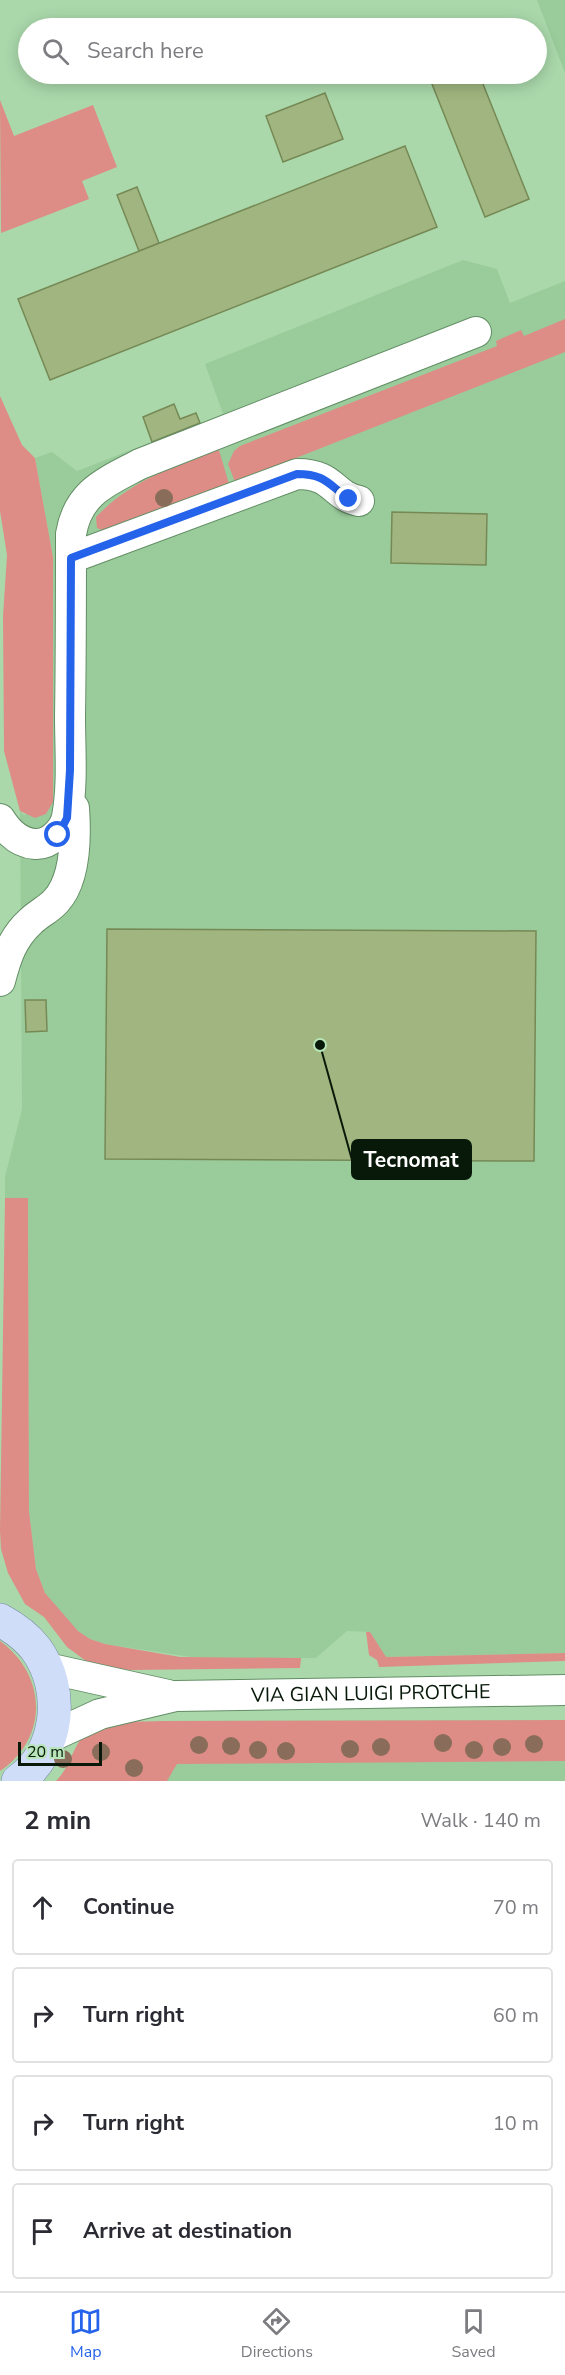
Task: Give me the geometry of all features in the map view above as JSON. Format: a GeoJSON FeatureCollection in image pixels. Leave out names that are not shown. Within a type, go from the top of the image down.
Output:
{"type":"FeatureCollection","features":[{"type":"Feature","properties":{"kind":"main road"},"geometry":{"type":"LineString","coordinates":[[0,1619],[20,1632],[35,1648],[47,1668],[54,1702],[50,1737],[40,1759],[18,1781]]}},
{"type":"Feature","properties":{"kind":"street"},"geometry":{"type":"LineString","coordinates":[[0,819],[8,831],[29,844],[40,844],[58,835],[67,818],[70,770],[71,558],[74,515],[83,501],[102,484],[140,464],[476,332]]}},
{"type":"Feature","properties":{"kind":"street"},"geometry":{"type":"LineString","coordinates":[[71,558],[297,474],[312,474],[329,481],[349,499],[359,501]]}},
{"type":"Feature","properties":{"kind":"street"},"geometry":{"type":"LineString","coordinates":[[0,981],[9,948],[30,921],[57,901],[69,878],[75,843],[70,770]]}},
{"type":"Feature","properties":{"kind":"street","name":"VIA GIAN LUIGI PROTCHE"},"geometry":{"type":"LineString","coordinates":[[47,1668],[177,1696]]}},
{"type":"Feature","properties":{"kind":"street","name":"VIA GIAN LUIGI PROTCHE"},"geometry":{"type":"LineString","coordinates":[[50,1737],[100,1714],[177,1696],[565,1690]]}},
{"type":"Feature","properties":{"kind":"shaded area"},"geometry":{"type":"Polygon","coordinates":[[[537,0],[565,0],[565,73],[547,26],[547,18],[544,18],[537,0]]]}},
{"type":"Feature","properties":{"kind":"shaded area"},"geometry":{"type":"Polygon","coordinates":[[[0,100],[14,136],[93,105],[117,167],[82,181],[89,199],[1,233],[0,100]]]}},
{"type":"Feature","properties":{"kind":"shaded area"},"geometry":{"type":"Polygon","coordinates":[[[463,260],[497,269],[510,303],[565,281],[565,1653],[385,1657],[370,1632],[347,1631],[316,1658],[204,1659],[105,1644],[90,1639],[78,1631],[62,1615],[45,1593],[36,1569],[29,1511],[28,1199],[5,1198],[5,1177],[22,1109],[20,811],[24,815],[53,802],[53,557],[35,458],[52,452],[77,471],[223,414],[205,364],[463,260]]]}},
{"type":"Feature","properties":{"kind":"shaded area"},"geometry":{"type":"Polygon","coordinates":[[[565,319],[565,352],[235,482],[228,464],[234,451],[240,446],[497,346],[496,341],[521,330],[524,336],[565,319]]]}},
{"type":"Feature","properties":{"kind":"shaded area"},"geometry":{"type":"Polygon","coordinates":[[[0,396],[22,445],[35,458],[53,557],[53,802],[46,814],[35,818],[20,811],[4,751],[3,616],[7,555],[0,511],[0,396]]]}},
{"type":"Feature","properties":{"kind":"shaded area"},"geometry":{"type":"Polygon","coordinates":[[[219,450],[229,484],[105,531],[97,528],[96,517],[109,504],[138,484],[169,469],[219,450]]]}},
{"type":"Feature","properties":{"kind":"shaded area"},"geometry":{"type":"Polygon","coordinates":[[[5,1198],[28,1198],[29,1511],[36,1569],[45,1593],[78,1631],[90,1639],[105,1644],[180,1657],[301,1658],[300,1668],[113,1669],[86,1661],[67,1647],[44,1617],[25,1604],[8,1573],[1,1549],[0,1531],[5,1198]]]}},
{"type":"Feature","properties":{"kind":"shaded area"},"geometry":{"type":"Polygon","coordinates":[[[366,1632],[370,1632],[386,1657],[565,1653],[565,1661],[379,1667],[377,1660],[369,1655],[366,1632]]]}},
{"type":"Feature","properties":{"kind":"shaded area"},"geometry":{"type":"Polygon","coordinates":[[[0,1641],[16,1655],[27,1671],[34,1688],[36,1706],[34,1724],[27,1742],[16,1757],[0,1771],[0,1641]]]}},
{"type":"Feature","properties":{"kind":"shaded area"},"geometry":{"type":"Polygon","coordinates":[[[565,1720],[565,1781],[56,1781],[64,1773],[81,1738],[161,1721],[565,1720]]]}},
{"type":"Feature","properties":{"kind":"shaded area"},"geometry":{"type":"Polygon","coordinates":[[[565,1720],[565,1761],[177,1764],[167,1781],[56,1781],[64,1772],[86,1733],[117,1723],[565,1720]]]}},
{"type":"Feature","properties":{"kind":"building"},"geometry":{"type":"Polygon","coordinates":[[[432,84],[483,84],[529,199],[485,217],[432,84]]]}},
{"type":"Feature","properties":{"kind":"building"},"geometry":{"type":"Polygon","coordinates":[[[325,93],[343,139],[283,162],[266,116],[325,93]]]}},
{"type":"Feature","properties":{"kind":"building"},"geometry":{"type":"Polygon","coordinates":[[[405,146],[437,227],[50,380],[18,299],[405,146]]]}},
{"type":"Feature","properties":{"kind":"building"},"geometry":{"type":"Polygon","coordinates":[[[137,187],[159,243],[139,251],[117,195],[137,187]]]}},
{"type":"Feature","properties":{"kind":"building"},"geometry":{"type":"Polygon","coordinates":[[[174,404],[180,419],[196,413],[200,423],[152,442],[143,417],[174,404]]]}},
{"type":"Feature","properties":{"kind":"building"},"geometry":{"type":"Polygon","coordinates":[[[392,512],[487,514],[486,565],[391,563],[392,512]]]}},
{"type":"Feature","properties":{"kind":"building"},"geometry":{"type":"Polygon","coordinates":[[[107,929],[536,931],[534,1161],[105,1159],[107,929]]]}},
{"type":"Feature","properties":{"kind":"building"},"geometry":{"type":"Polygon","coordinates":[[[25,1000],[46,1000],[47,1031],[26,1032],[25,1000]]]}},
{"type":"Feature","properties":{"kind":"place","name":"Tecnomat"},"geometry":{"type":"Point","coordinates":[320,1045]}},
{"type":"Feature","properties":{"kind":"route"},"geometry":{"type":"LineString","coordinates":[[58,835],[67,818],[70,770],[71,558],[297,474],[312,474],[329,481],[349,499]]}}]}
